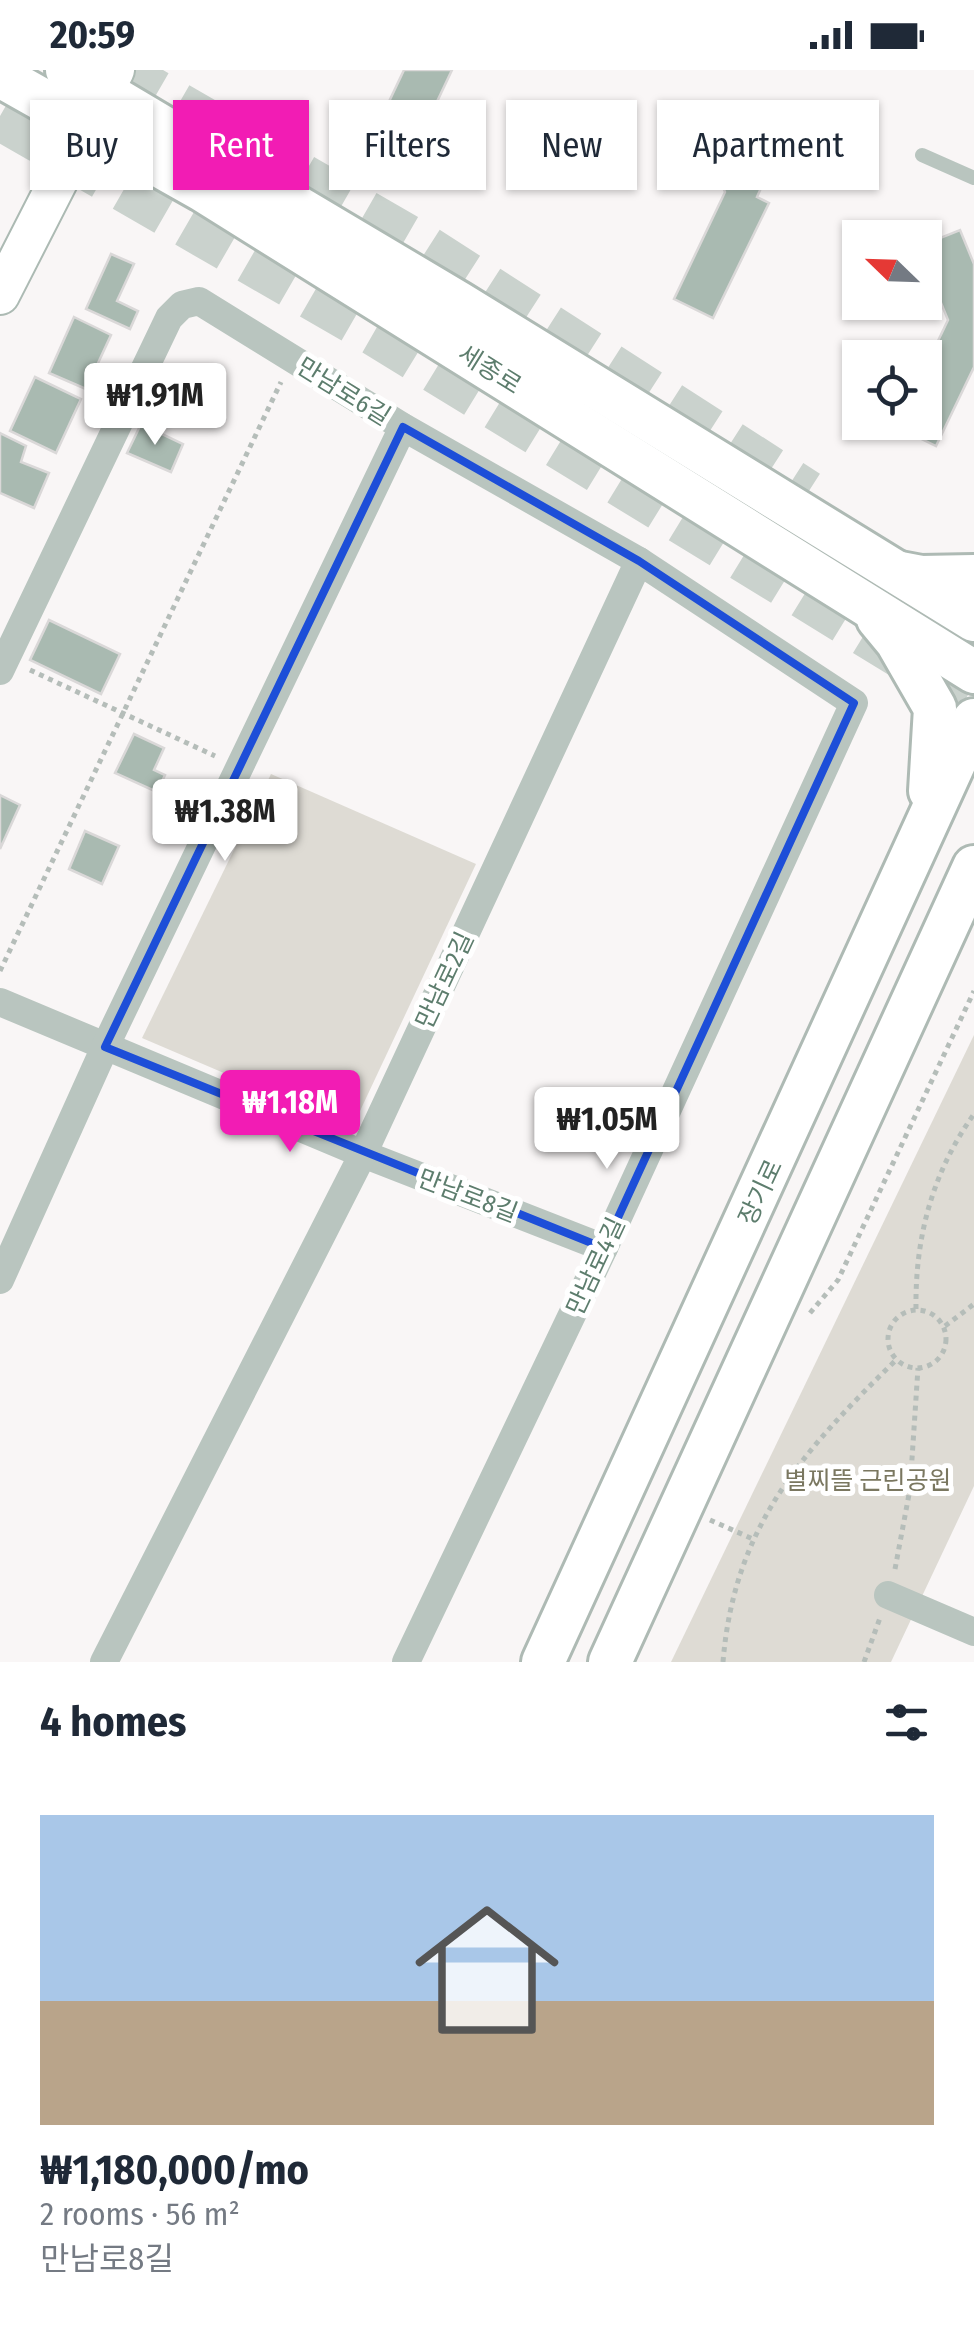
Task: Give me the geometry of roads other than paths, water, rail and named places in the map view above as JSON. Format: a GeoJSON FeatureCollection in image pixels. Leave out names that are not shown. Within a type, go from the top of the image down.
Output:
{"type":"FeatureCollection","features":[{"type":"Feature","properties":{"kind":"main road","name":"세종로"},"geometry":{"type":"LineString","coordinates":[[0,76],[93,88],[459,302],[974,620]]}},
{"type":"Feature","properties":{"kind":"main road","name":"세종로"},"geometry":{"type":"LineString","coordinates":[[93,88],[202,190],[974,672]]}},
{"type":"Feature","properties":{"kind":"main road"},"geometry":{"type":"LineString","coordinates":[[895,572],[974,576]]}},
{"type":"Feature","properties":{"kind":"main road"},"geometry":{"type":"LineString","coordinates":[[869,607],[897,642],[934,708],[929,795],[907,872]]}},
{"type":"Feature","properties":{"kind":"main road","name":"장기로"},"geometry":{"type":"LineString","coordinates":[[543,1662],[974,720]]}},
{"type":"Feature","properties":{"kind":"main road"},"geometry":{"type":"LineString","coordinates":[[610,1662],[974,867]]}},
{"type":"Feature","properties":{"kind":"street"},"geometry":{"type":"LineString","coordinates":[[0,295],[93,88]]}},
{"type":"Feature","properties":{"kind":"street","name":"만남로6길"},"geometry":{"type":"LineString","coordinates":[[11,669],[169,318],[182,305],[198,301],[403,427],[640,561],[854,703]]}},
{"type":"Feature","properties":{"kind":"street"},"geometry":{"type":"LineString","coordinates":[[0,1280],[105,1047],[403,427]]}},
{"type":"Feature","properties":{"kind":"street","name":"만남로2길"},"geometry":{"type":"LineString","coordinates":[[104,1662],[363,1154],[640,561]]}},
{"type":"Feature","properties":{"kind":"street","name":"만남로4길"},"geometry":{"type":"LineString","coordinates":[[406,1662],[604,1248],[854,703]]}},
{"type":"Feature","properties":{"kind":"street","name":"만남로8길"},"geometry":{"type":"LineString","coordinates":[[0,1002],[363,1154],[604,1248]]}},
{"type":"Feature","properties":{"kind":"street"},"geometry":{"type":"LineString","coordinates":[[888,1596],[974,1632]]}},
{"type":"Feature","properties":{"kind":"lane"},"geometry":{"type":"LineString","coordinates":[[922,154],[974,178]]}},
{"type":"Feature","properties":{"kind":"tunnel"},"geometry":{"type":"LineString","coordinates":[[115,70],[422,247],[807,494]]}},
{"type":"Feature","properties":{"kind":"tunnel"},"geometry":{"type":"LineString","coordinates":[[0,116],[375,332],[974,699]]}},
{"type":"Feature","properties":{"kind":"park label","name":"별찌뜰 근린공원"},"geometry":{"type":"Point","coordinates":[868,1480]}}]}
